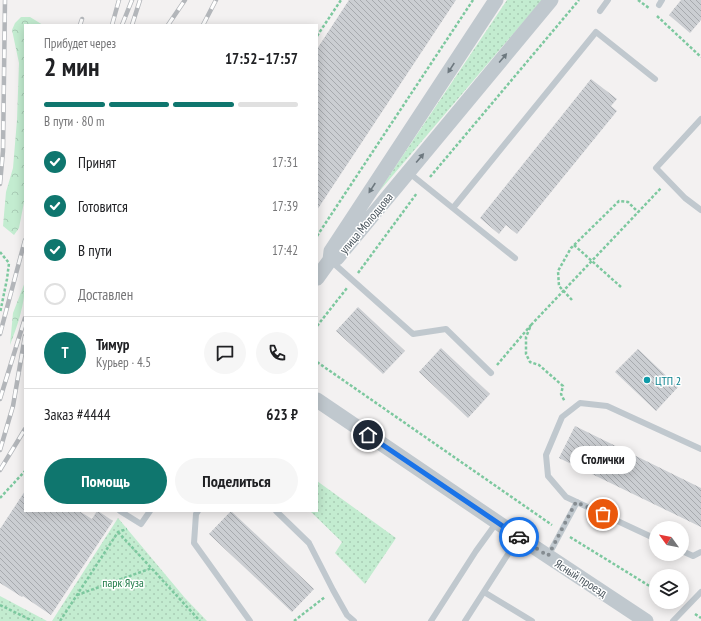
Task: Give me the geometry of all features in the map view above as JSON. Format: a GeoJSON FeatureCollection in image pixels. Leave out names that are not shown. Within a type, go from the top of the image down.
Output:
{"type":"FeatureCollection","features":[{"type":"Feature","properties":{"kind":"street","name":"улица Молодцова"},"geometry":{"type":"LineString","coordinates":[[496,0],[331,251],[330,260],[337,258],[551,0]]}},
{"type":"Feature","properties":{"kind":"street"},"geometry":{"type":"LineString","coordinates":[[318,277],[330,260]]}},
{"type":"Feature","properties":{"kind":"street","name":"Ясный проезд"},"geometry":{"type":"LineString","coordinates":[[318,401],[646,621]]}},
{"type":"Feature","properties":{"kind":"lane"},"geometry":{"type":"LineString","coordinates":[[600,11],[608,0]]}},
{"type":"Feature","properties":{"kind":"lane"},"geometry":{"type":"LineString","coordinates":[[453,208],[596,32],[655,78]]}},
{"type":"Feature","properties":{"kind":"lane"},"geometry":{"type":"LineString","coordinates":[[701,119],[656,168],[685,198],[701,210]]}},
{"type":"Feature","properties":{"kind":"lane"},"geometry":{"type":"LineString","coordinates":[[408,172],[515,258]]}},
{"type":"Feature","properties":{"kind":"lane"},"geometry":{"type":"LineString","coordinates":[[330,260],[413,334],[446,329],[491,373]]}},
{"type":"Feature","properties":{"kind":"lane"},"geometry":{"type":"LineString","coordinates":[[649,536],[566,497],[548,476],[546,455],[562,418],[580,403],[607,406],[701,449]]}},
{"type":"Feature","properties":{"kind":"lane"},"geometry":{"type":"LineString","coordinates":[[548,556],[576,502]]}},
{"type":"Feature","properties":{"kind":"lane"},"geometry":{"type":"LineString","coordinates":[[122,512],[141,524],[149,512]]}},
{"type":"Feature","properties":{"kind":"lane"},"geometry":{"type":"LineString","coordinates":[[197,512],[194,543],[250,621]]}},
{"type":"Feature","properties":{"kind":"lane"},"geometry":{"type":"LineString","coordinates":[[277,512],[309,543],[347,615],[354,621]]}},
{"type":"Feature","properties":{"kind":"lane"},"geometry":{"type":"LineString","coordinates":[[431,621],[476,551],[497,522]]}},
{"type":"Feature","properties":{"kind":"lane"},"geometry":{"type":"LineString","coordinates":[[465,621],[519,537]]}},
{"type":"Feature","properties":{"kind":"lane"},"geometry":{"type":"LineString","coordinates":[[689,554],[693,556],[701,552]]}},
{"type":"Feature","properties":{"kind":"lane"},"geometry":{"type":"LineString","coordinates":[[484,592],[532,621]]}},
{"type":"Feature","properties":{"kind":"lane"},"geometry":{"type":"LineString","coordinates":[[674,621],[701,592]]}},
{"type":"Feature","properties":{"kind":"path"},"geometry":{"type":"LineString","coordinates":[[318,34],[341,0]]}},
{"type":"Feature","properties":{"kind":"path"},"geometry":{"type":"LineString","coordinates":[[318,234],[473,0]]}},
{"type":"Feature","properties":{"kind":"path"},"geometry":{"type":"LineString","coordinates":[[318,325],[424,184],[580,0]]}},
{"type":"Feature","properties":{"kind":"path"},"geometry":{"type":"LineString","coordinates":[[638,0],[701,57]]}},
{"type":"Feature","properties":{"kind":"path"},"geometry":{"type":"LineString","coordinates":[[491,373],[531,325],[668,181]]}},
{"type":"Feature","properties":{"kind":"path"},"geometry":{"type":"LineString","coordinates":[[572,300],[559,286],[558,271],[574,244],[619,201],[628,202],[638,212]]}},
{"type":"Feature","properties":{"kind":"path"},"geometry":{"type":"LineString","coordinates":[[574,244],[621,287]]}},
{"type":"Feature","properties":{"kind":"path"},"geometry":{"type":"LineString","coordinates":[[0,252],[9,263],[0,313]]}},
{"type":"Feature","properties":{"kind":"path"},"geometry":{"type":"LineString","coordinates":[[531,325],[526,337],[526,354],[530,362],[539,365],[563,386],[561,394],[570,411]]}},
{"type":"Feature","properties":{"kind":"path"},"geometry":{"type":"LineString","coordinates":[[318,363],[561,531],[649,586]]}},
{"type":"Feature","properties":{"kind":"path"},"geometry":{"type":"LineString","coordinates":[[0,498],[24,472]]}},
{"type":"Feature","properties":{"kind":"path"},"geometry":{"type":"LineString","coordinates":[[60,621],[118,532],[141,524]]}},
{"type":"Feature","properties":{"kind":"path"},"geometry":{"type":"LineString","coordinates":[[118,532],[200,621]]}},
{"type":"Feature","properties":{"kind":"path"},"geometry":{"type":"LineString","coordinates":[[77,595],[152,568]]}},
{"type":"Feature","properties":{"kind":"path"},"geometry":{"type":"LineString","coordinates":[[294,621],[333,590]]}},
{"type":"Feature","properties":{"kind":"path"},"geometry":{"type":"LineString","coordinates":[[0,605],[33,621]]}},
{"type":"Feature","properties":{"kind":"green space"},"geometry":{"type":"Polygon","coordinates":[[[507,0],[542,0],[377,194],[507,0]]]}},
{"type":"Feature","properties":{"kind":"green space"},"geometry":{"type":"Polygon","coordinates":[[[21,17],[30,17],[41,24],[24,24],[24,202],[19,228],[14,235],[3,226],[6,192],[13,168],[17,120],[19,63],[12,30],[15,23],[21,17]]]}},
{"type":"Feature","properties":{"kind":"green space"},"geometry":{"type":"Polygon","coordinates":[[[24,285],[22,306],[10,345],[13,313],[24,285]]]}},
{"type":"Feature","properties":{"kind":"green space"},"geometry":{"type":"Polygon","coordinates":[[[318,482],[396,538],[365,584],[335,553],[342,542],[311,512],[318,512],[318,482]]]}},
{"type":"Feature","properties":{"kind":"green space","name":"парк Яуза"},"geometry":{"type":"Polygon","coordinates":[[[118,518],[185,598],[207,621],[52,621],[118,518]]]}},
{"type":"Feature","properties":{"kind":"green space"},"geometry":{"type":"Polygon","coordinates":[[[0,596],[47,621],[0,621],[0,596]]]}},
{"type":"Feature","properties":{"kind":"building"},"geometry":{"type":"Polygon","coordinates":[[[349,0],[456,0],[318,208],[318,47],[349,0]]]}},
{"type":"Feature","properties":{"kind":"building"},"geometry":{"type":"Polygon","coordinates":[[[681,0],[701,0],[701,20],[690,33],[669,15],[681,0]]]}},
{"type":"Feature","properties":{"kind":"building"},"geometry":{"type":"Polygon","coordinates":[[[591,79],[617,99],[611,106],[617,111],[517,234],[506,225],[499,234],[480,218],[591,79]]]}},
{"type":"Feature","properties":{"kind":"building"},"geometry":{"type":"Polygon","coordinates":[[[358,307],[405,351],[383,374],[336,331],[358,307]]]}},
{"type":"Feature","properties":{"kind":"building"},"geometry":{"type":"Polygon","coordinates":[[[441,348],[490,394],[468,418],[419,372],[441,348]]]}},
{"type":"Feature","properties":{"kind":"building","name":"ЦТП 2"},"geometry":{"type":"Polygon","coordinates":[[[638,349],[678,387],[656,411],[615,372],[638,349]]]}},
{"type":"Feature","properties":{"kind":"building"},"geometry":{"type":"Polygon","coordinates":[[[575,426],[701,488],[701,527],[689,521],[559,458],[575,426]]]}},
{"type":"Feature","properties":{"kind":"building"},"geometry":{"type":"Polygon","coordinates":[[[24,493],[24,512],[81,512],[92,519],[96,512],[100,512],[113,521],[51,615],[23,596],[22,597],[0,583],[0,529],[24,493]]]}},
{"type":"Feature","properties":{"kind":"building"},"geometry":{"type":"Polygon","coordinates":[[[230,512],[232,512],[314,589],[292,612],[209,534],[230,512]]]}},
{"type":"Feature","properties":{"kind":"railway"},"geometry":{"type":"LineString","coordinates":[[0,184],[3,151],[5,0]]}},
{"type":"Feature","properties":{"kind":"railway"},"geometry":{"type":"LineString","coordinates":[[112,24],[119,0]]}},
{"type":"Feature","properties":{"kind":"railway"},"geometry":{"type":"LineString","coordinates":[[122,24],[132,0]]}},
{"type":"Feature","properties":{"kind":"railway"},"geometry":{"type":"LineString","coordinates":[[132,24],[140,0]]}},
{"type":"Feature","properties":{"kind":"railway"},"geometry":{"type":"LineString","coordinates":[[169,24],[185,0]]}},
{"type":"Feature","properties":{"kind":"railway"},"geometry":{"type":"LineString","coordinates":[[204,24],[216,0]]}},
{"type":"Feature","properties":{"kind":"railway"},"geometry":{"type":"LineString","coordinates":[[80,24],[82,19]]}},
{"type":"Feature","properties":{"kind":"railway"},"geometry":{"type":"LineString","coordinates":[[0,334],[24,244]]}},
{"type":"Feature","properties":{"kind":"railway"},"geometry":{"type":"LineString","coordinates":[[0,399],[24,321]]}},
{"type":"Feature","properties":{"kind":"railway"},"geometry":{"type":"LineString","coordinates":[[0,450],[13,406],[24,342]]}},
{"type":"Feature","properties":{"kind":"railway"},"geometry":{"type":"LineString","coordinates":[[0,470],[24,431]]}},
{"type":"Feature","properties":{"kind":"way so far"},"geometry":{"type":"LineString","coordinates":[[519,537],[548,556],[576,502],[603,514]]}},
{"type":"Feature","properties":{"kind":"place","name":"ЦТП 2"},"geometry":{"type":"Point","coordinates":[647,380]}},
{"type":"Feature","properties":{"kind":"place","name":"Столички"},"geometry":{"type":"Point","coordinates":[603,514]}},
{"type":"Feature","properties":{"kind":"route"},"geometry":{"type":"LineString","coordinates":[[368,435],[519,537]]}}]}
